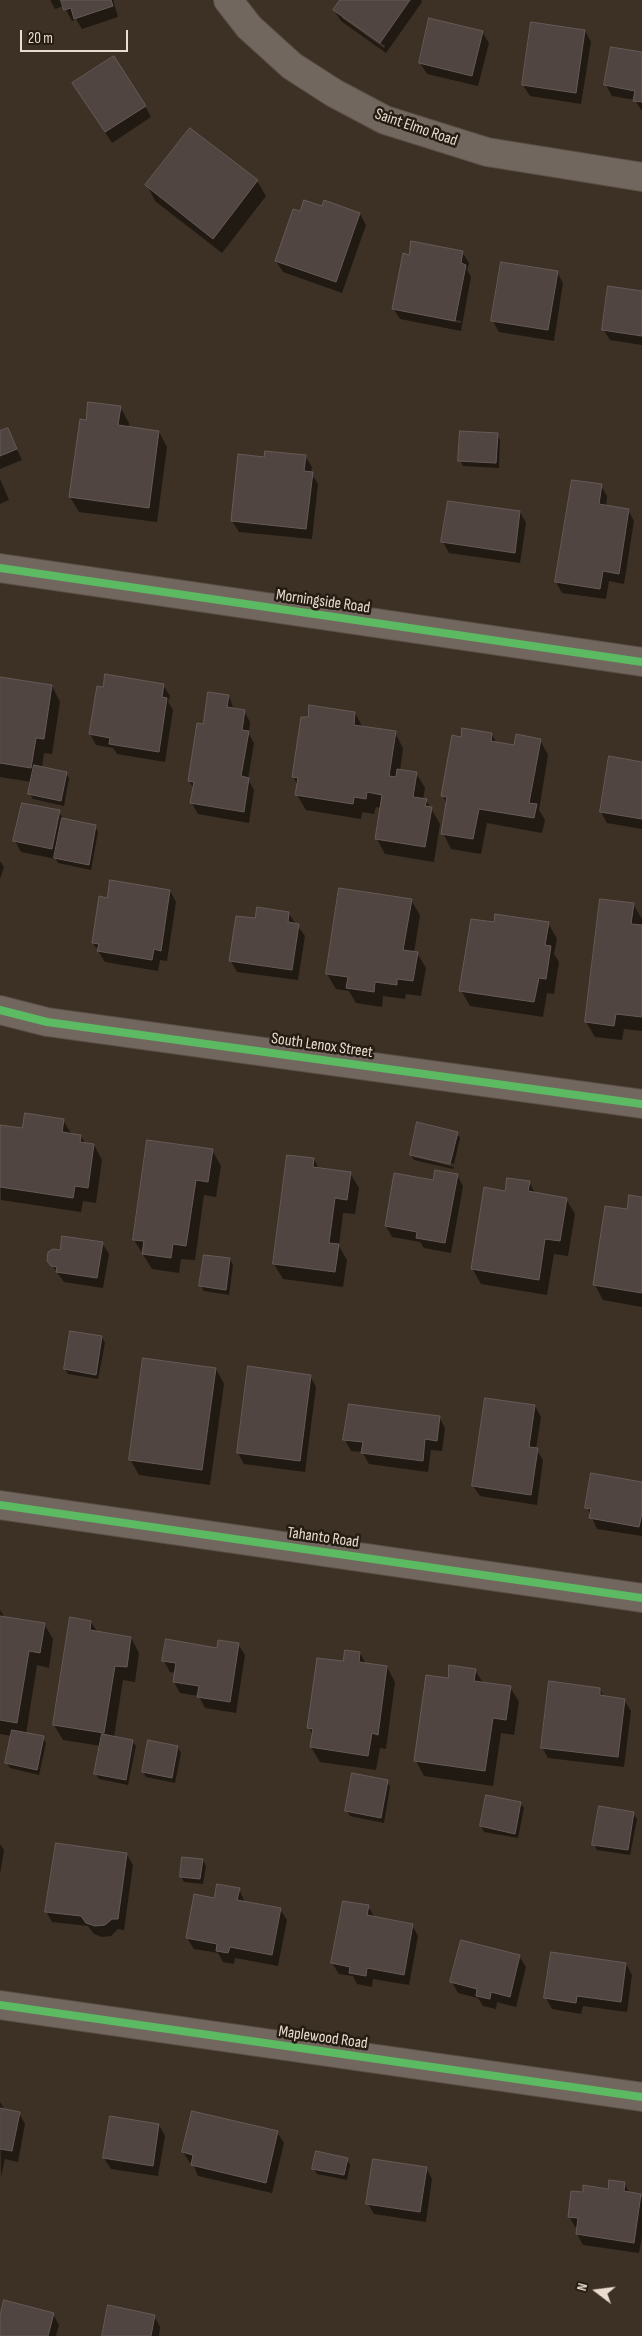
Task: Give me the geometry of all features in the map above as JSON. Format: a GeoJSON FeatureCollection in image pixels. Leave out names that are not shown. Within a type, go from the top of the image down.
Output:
{"type":"FeatureCollection","features":[{"type":"Feature","properties":{"kind":"street","name":"Saint Elmo Road"},"geometry":{"type":"LineString","coordinates":[[228,0],[249,27],[292,66],[334,93],[385,120],[487,152],[642,177]]}},
{"type":"Feature","properties":{"kind":"street","name":"Morningside Road"},"geometry":{"type":"LineString","coordinates":[[0,568],[642,662]]}},
{"type":"Feature","properties":{"kind":"street","name":"South Lenox Street"},"geometry":{"type":"LineString","coordinates":[[0,1010],[47,1022],[642,1104]]}},
{"type":"Feature","properties":{"kind":"street","name":"Tahanto Road"},"geometry":{"type":"LineString","coordinates":[[0,1505],[642,1598]]}},
{"type":"Feature","properties":{"kind":"street","name":"Maplewood Road"},"geometry":{"type":"LineString","coordinates":[[0,2005],[642,2097]]}},
{"type":"Feature","properties":{"kind":"building"},"geometry":{"type":"Polygon","coordinates":[[[61,0],[111,0],[113,6],[74,19],[71,8],[64,10],[61,0]]]}},
{"type":"Feature","properties":{"kind":"building"},"geometry":{"type":"Polygon","coordinates":[[[340,0],[410,0],[380,43],[333,10],[340,0]]]}},
{"type":"Feature","properties":{"kind":"building"},"geometry":{"type":"Polygon","coordinates":[[[429,18],[483,31],[472,76],[419,63],[429,18]]]}},
{"type":"Feature","properties":{"kind":"building"},"geometry":{"type":"Polygon","coordinates":[[[531,22],[585,30],[576,93],[522,85],[531,22]]]}},
{"type":"Feature","properties":{"kind":"building"},"geometry":{"type":"Polygon","coordinates":[[[611,47],[642,52],[642,102],[633,101],[635,91],[604,85],[611,47]]]}},
{"type":"Feature","properties":{"kind":"building"},"geometry":{"type":"Polygon","coordinates":[[[114,56],[146,106],[105,132],[72,83],[114,56]]]}},
{"type":"Feature","properties":{"kind":"building"},"geometry":{"type":"Polygon","coordinates":[[[190,128],[258,180],[213,239],[145,185],[190,128]]]}},
{"type":"Feature","properties":{"kind":"building"},"geometry":{"type":"Polygon","coordinates":[[[304,200],[322,206],[324,200],[360,213],[336,282],[275,261],[293,209],[300,211],[304,200]]]}},
{"type":"Feature","properties":{"kind":"building"},"geometry":{"type":"Polygon","coordinates":[[[411,241],[463,251],[461,263],[466,265],[455,321],[392,309],[403,253],[409,255],[411,241]]]}},
{"type":"Feature","properties":{"kind":"building"},"geometry":{"type":"Polygon","coordinates":[[[501,262],[558,271],[548,330],[491,321],[501,262]]]}},
{"type":"Feature","properties":{"kind":"building"},"geometry":{"type":"Polygon","coordinates":[[[608,286],[642,291],[642,336],[602,330],[608,286]]]}},
{"type":"Feature","properties":{"kind":"building"},"geometry":{"type":"Polygon","coordinates":[[[88,402],[121,406],[118,425],[159,431],[149,508],[69,497],[80,419],[86,420],[88,402]]]}},
{"type":"Feature","properties":{"kind":"building"},"geometry":{"type":"Polygon","coordinates":[[[8,428],[17,449],[0,456],[0,431],[8,428]]]}},
{"type":"Feature","properties":{"kind":"building"},"geometry":{"type":"Polygon","coordinates":[[[460,431],[498,433],[496,463],[458,461],[460,431]]]}},
{"type":"Feature","properties":{"kind":"building"},"geometry":{"type":"Polygon","coordinates":[[[265,451],[306,455],[304,471],[313,472],[306,529],[231,521],[238,454],[264,457],[265,451]]]}},
{"type":"Feature","properties":{"kind":"building"},"geometry":{"type":"Polygon","coordinates":[[[572,480],[602,484],[599,504],[629,509],[619,574],[603,571],[600,589],[555,582],[572,480]]]}},
{"type":"Feature","properties":{"kind":"building"},"geometry":{"type":"Polygon","coordinates":[[[448,501],[520,511],[515,553],[441,542],[448,501]]]}},
{"type":"Feature","properties":{"kind":"building"},"geometry":{"type":"Polygon","coordinates":[[[105,674],[164,684],[162,697],[167,698],[159,752],[109,744],[110,738],[89,734],[97,686],[103,687],[105,674]]]}},
{"type":"Feature","properties":{"kind":"building"},"geometry":{"type":"Polygon","coordinates":[[[0,677],[52,685],[44,739],[36,738],[31,768],[0,763],[0,677]]]}},
{"type":"Feature","properties":{"kind":"building"},"geometry":{"type":"Polygon","coordinates":[[[208,692],[229,695],[227,707],[245,710],[242,730],[249,731],[241,776],[249,778],[244,812],[190,803],[194,782],[188,781],[197,723],[203,724],[208,692]]]}},
{"type":"Feature","properties":{"kind":"building"},"geometry":{"type":"Polygon","coordinates":[[[309,705],[355,712],[354,725],[396,731],[389,776],[396,777],[397,769],[417,772],[413,797],[427,799],[425,806],[432,807],[425,847],[375,839],[382,795],[367,792],[366,799],[354,797],[353,804],[295,795],[298,778],[292,777],[301,717],[308,717],[309,705]]]}},
{"type":"Feature","properties":{"kind":"building"},"geometry":{"type":"Polygon","coordinates":[[[462,728],[492,733],[491,741],[514,745],[516,734],[541,739],[529,803],[537,804],[534,818],[479,809],[473,839],[441,834],[447,797],[441,796],[452,735],[461,737],[462,728]]]}},
{"type":"Feature","properties":{"kind":"building"},"geometry":{"type":"Polygon","coordinates":[[[609,756],[642,762],[642,819],[600,812],[609,756]]]}},
{"type":"Feature","properties":{"kind":"building"},"geometry":{"type":"Polygon","coordinates":[[[34,765],[67,772],[61,801],[28,794],[34,765]]]}},
{"type":"Feature","properties":{"kind":"building"},"geometry":{"type":"Polygon","coordinates":[[[22,803],[60,810],[52,849],[13,841],[22,803]]]}},
{"type":"Feature","properties":{"kind":"building"},"geometry":{"type":"Polygon","coordinates":[[[62,818],[96,825],[89,865],[54,858],[62,818]]]}},
{"type":"Feature","properties":{"kind":"building"},"geometry":{"type":"Polygon","coordinates":[[[110,880],[170,890],[161,951],[154,949],[152,960],[97,951],[99,944],[92,943],[99,896],[107,898],[110,880]]]}},
{"type":"Feature","properties":{"kind":"building"},"geometry":{"type":"Polygon","coordinates":[[[339,888],[412,899],[403,950],[418,952],[413,981],[397,979],[397,985],[375,982],[374,992],[346,988],[348,977],[326,974],[339,888]]]}},
{"type":"Feature","properties":{"kind":"building"},"geometry":{"type":"Polygon","coordinates":[[[600,899],[634,903],[631,924],[642,925],[642,1017],[616,1014],[614,1026],[585,1022],[600,899]]]}},
{"type":"Feature","properties":{"kind":"building"},"geometry":{"type":"Polygon","coordinates":[[[257,907],[289,912],[288,922],[299,924],[292,970],[229,961],[236,916],[255,918],[257,907]]]}},
{"type":"Feature","properties":{"kind":"building"},"geometry":{"type":"Polygon","coordinates":[[[495,914],[549,922],[545,945],[551,946],[546,979],[539,978],[534,1002],[459,991],[471,919],[494,922],[495,914]]]}},
{"type":"Feature","properties":{"kind":"building"},"geometry":{"type":"Polygon","coordinates":[[[25,1113],[64,1119],[62,1132],[81,1135],[80,1142],[94,1144],[88,1188],[75,1186],[73,1198],[0,1187],[0,1125],[22,1128],[25,1113]]]}},
{"type":"Feature","properties":{"kind":"building"},"geometry":{"type":"Polygon","coordinates":[[[417,1122],[458,1132],[450,1164],[410,1155],[417,1122]]]}},
{"type":"Feature","properties":{"kind":"building"},"geometry":{"type":"Polygon","coordinates":[[[147,1140],[213,1149],[208,1182],[196,1180],[186,1246],[173,1244],[171,1258],[142,1254],[144,1241],[133,1240],[147,1140]]]}},
{"type":"Feature","properties":{"kind":"building"},"geometry":{"type":"Polygon","coordinates":[[[287,1155],[314,1158],[313,1167],[351,1172],[347,1200],[335,1198],[329,1243],[339,1244],[335,1272],[273,1264],[287,1155]]]}},
{"type":"Feature","properties":{"kind":"building"},"geometry":{"type":"Polygon","coordinates":[[[435,1170],[458,1174],[445,1243],[416,1238],[417,1232],[385,1226],[394,1173],[433,1180],[435,1170]]]}},
{"type":"Feature","properties":{"kind":"building"},"geometry":{"type":"Polygon","coordinates":[[[507,1178],[530,1181],[528,1191],[567,1198],[560,1241],[545,1239],[539,1280],[471,1269],[484,1187],[505,1191],[507,1178]]]}},
{"type":"Feature","properties":{"kind":"building"},"geometry":{"type":"Polygon","coordinates":[[[629,1195],[642,1197],[642,1293],[593,1285],[605,1206],[627,1209],[629,1195]]]}},
{"type":"Feature","properties":{"kind":"building"},"geometry":{"type":"Polygon","coordinates":[[[62,1236],[103,1242],[97,1278],[56,1272],[57,1267],[51,1266],[47,1261],[48,1252],[53,1249],[60,1250],[62,1236]]]}},
{"type":"Feature","properties":{"kind":"building"},"geometry":{"type":"Polygon","coordinates":[[[204,1255],[230,1258],[226,1290],[199,1286],[204,1255]]]}},
{"type":"Feature","properties":{"kind":"building"},"geometry":{"type":"Polygon","coordinates":[[[70,1331],[102,1336],[96,1375],[64,1369],[70,1331]]]}},
{"type":"Feature","properties":{"kind":"building"},"geometry":{"type":"Polygon","coordinates":[[[143,1358],[216,1368],[202,1470],[129,1460],[143,1358]]]}},
{"type":"Feature","properties":{"kind":"building"},"geometry":{"type":"Polygon","coordinates":[[[248,1366],[311,1375],[300,1461],[237,1453],[248,1366]]]}},
{"type":"Feature","properties":{"kind":"building"},"geometry":{"type":"Polygon","coordinates":[[[485,1398],[535,1405],[529,1447],[538,1448],[531,1495],[472,1486],[485,1398]]]}},
{"type":"Feature","properties":{"kind":"building"},"geometry":{"type":"Polygon","coordinates":[[[349,1404],[440,1416],[437,1441],[425,1439],[423,1461],[361,1453],[363,1442],[343,1440],[349,1404]]]}},
{"type":"Feature","properties":{"kind":"building"},"geometry":{"type":"Polygon","coordinates":[[[591,1473],[642,1482],[642,1513],[639,1527],[589,1518],[591,1509],[585,1508],[591,1473]]]}},
{"type":"Feature","properties":{"kind":"building"},"geometry":{"type":"Polygon","coordinates":[[[0,1616],[45,1623],[40,1653],[29,1651],[17,1723],[0,1720],[0,1616]]]}},
{"type":"Feature","properties":{"kind":"building"},"geometry":{"type":"Polygon","coordinates":[[[70,1617],[91,1621],[90,1630],[131,1637],[127,1667],[115,1666],[104,1733],[53,1725],[70,1617]]]}},
{"type":"Feature","properties":{"kind":"building"},"geometry":{"type":"Polygon","coordinates":[[[166,1639],[217,1648],[218,1640],[239,1643],[230,1702],[197,1697],[199,1686],[173,1682],[176,1663],[162,1661],[166,1639]]]}},
{"type":"Feature","properties":{"kind":"building"},"geometry":{"type":"Polygon","coordinates":[[[345,1650],[360,1652],[359,1662],[387,1666],[378,1735],[372,1733],[368,1756],[310,1747],[313,1729],[307,1728],[317,1658],[343,1661],[345,1650]]]}},
{"type":"Feature","properties":{"kind":"building"},"geometry":{"type":"Polygon","coordinates":[[[449,1665],[476,1669],[474,1681],[511,1686],[506,1720],[493,1718],[485,1771],[414,1761],[426,1675],[448,1678],[449,1665]]]}},
{"type":"Feature","properties":{"kind":"building"},"geometry":{"type":"Polygon","coordinates":[[[549,1681],[600,1688],[600,1695],[625,1699],[618,1757],[541,1748],[549,1681]]]}},
{"type":"Feature","properties":{"kind":"building"},"geometry":{"type":"Polygon","coordinates":[[[12,1730],[44,1736],[37,1770],[5,1763],[12,1730]]]}},
{"type":"Feature","properties":{"kind":"building"},"geometry":{"type":"Polygon","coordinates":[[[102,1734],[133,1740],[126,1780],[94,1774],[102,1734]]]}},
{"type":"Feature","properties":{"kind":"building"},"geometry":{"type":"Polygon","coordinates":[[[148,1740],[178,1746],[172,1778],[142,1772],[148,1740]]]}},
{"type":"Feature","properties":{"kind":"building"},"geometry":{"type":"Polygon","coordinates":[[[352,1773],[388,1780],[381,1818],[345,1811],[352,1773]]]}},
{"type":"Feature","properties":{"kind":"building"},"geometry":{"type":"Polygon","coordinates":[[[486,1795],[521,1802],[515,1834],[480,1826],[486,1795]]]}},
{"type":"Feature","properties":{"kind":"building"},"geometry":{"type":"Polygon","coordinates":[[[599,1806],[634,1812],[628,1850],[592,1845],[599,1806]]]}},
{"type":"Feature","properties":{"kind":"building"},"geometry":{"type":"Polygon","coordinates":[[[56,1843],[127,1853],[118,1919],[112,1919],[105,1925],[95,1926],[86,1923],[81,1916],[45,1912],[56,1843]]]}},
{"type":"Feature","properties":{"kind":"building"},"geometry":{"type":"Polygon","coordinates":[[[182,1857],[203,1859],[200,1879],[180,1877],[182,1857]]]}},
{"type":"Feature","properties":{"kind":"building"},"geometry":{"type":"Polygon","coordinates":[[[217,1884],[240,1888],[237,1900],[281,1908],[272,1955],[230,1947],[228,1953],[216,1951],[217,1944],[186,1938],[194,1894],[214,1898],[217,1884]]]}},
{"type":"Feature","properties":{"kind":"building"},"geometry":{"type":"Polygon","coordinates":[[[343,1901],[369,1905],[367,1915],[413,1924],[404,1975],[367,1968],[366,1976],[349,1973],[350,1967],[331,1963],[343,1901]]]}},
{"type":"Feature","properties":{"kind":"building"},"geometry":{"type":"Polygon","coordinates":[[[461,1940],[520,1955],[510,1997],[491,1992],[490,1999],[476,1996],[477,1989],[450,1982],[461,1940]]]}},
{"type":"Feature","properties":{"kind":"building"},"geometry":{"type":"Polygon","coordinates":[[[551,1952],[626,1963],[621,2002],[577,1996],[576,2003],[544,1998],[551,1952]]]}},
{"type":"Feature","properties":{"kind":"building"},"geometry":{"type":"Polygon","coordinates":[[[0,2108],[20,2112],[12,2151],[0,2149],[0,2108]]]}},
{"type":"Feature","properties":{"kind":"building"},"geometry":{"type":"Polygon","coordinates":[[[192,2111],[278,2131],[266,2183],[191,2165],[193,2155],[182,2152],[192,2111]]]}},
{"type":"Feature","properties":{"kind":"building"},"geometry":{"type":"Polygon","coordinates":[[[110,2116],[159,2124],[153,2166],[103,2158],[110,2116]]]}},
{"type":"Feature","properties":{"kind":"building"},"geometry":{"type":"Polygon","coordinates":[[[316,2151],[348,2158],[344,2175],[312,2169],[316,2151]]]}},
{"type":"Feature","properties":{"kind":"building"},"geometry":{"type":"Polygon","coordinates":[[[373,2159],[427,2167],[420,2212],[366,2204],[373,2159]]]}},
{"type":"Feature","properties":{"kind":"building"},"geometry":{"type":"Polygon","coordinates":[[[609,2180],[625,2182],[624,2191],[641,2194],[634,2243],[576,2234],[578,2218],[568,2217],[571,2191],[583,2192],[583,2185],[608,2189],[609,2180]]]}},
{"type":"Feature","properties":{"kind":"building"},"geometry":{"type":"Polygon","coordinates":[[[4,2300],[54,2313],[48,2336],[0,2336],[0,2316],[4,2300]]]}},
{"type":"Feature","properties":{"kind":"building"},"geometry":{"type":"Polygon","coordinates":[[[108,2305],[155,2315],[151,2336],[102,2336],[108,2305]]]}},
{"type":"Feature","properties":{"kind":"cycle path"},"geometry":{"type":"LineString","coordinates":[[0,568],[642,662]]}},
{"type":"Feature","properties":{"kind":"cycle path"},"geometry":{"type":"LineString","coordinates":[[0,1010],[47,1022],[642,1104]]}},
{"type":"Feature","properties":{"kind":"cycle path"},"geometry":{"type":"LineString","coordinates":[[0,1505],[642,1598]]}},
{"type":"Feature","properties":{"kind":"cycle path"},"geometry":{"type":"LineString","coordinates":[[0,2005],[642,2097]]}}]}
